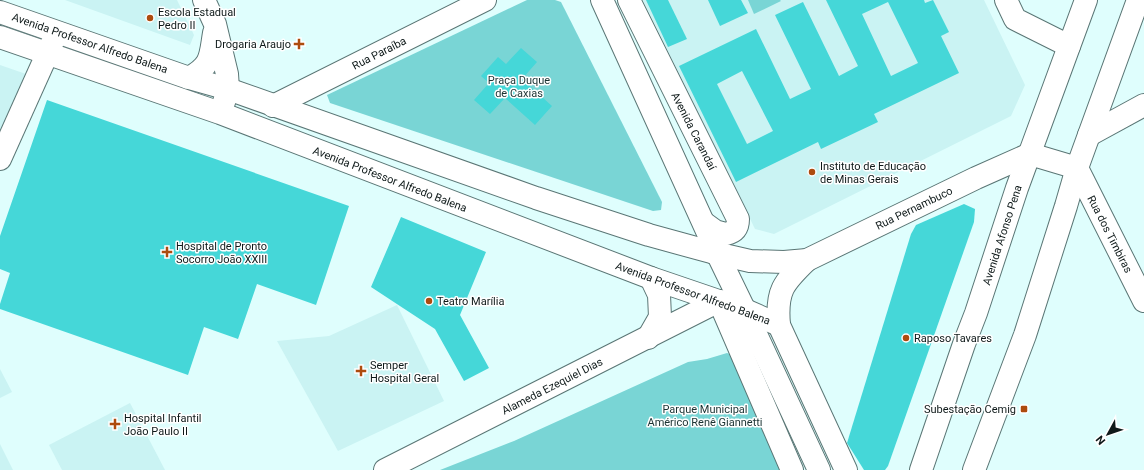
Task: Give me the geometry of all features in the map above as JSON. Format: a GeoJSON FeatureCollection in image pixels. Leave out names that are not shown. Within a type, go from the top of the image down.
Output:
{"type":"FeatureCollection","features":[{"type":"Feature","properties":{"kind":"street"},"geometry":{"type":"LineString","coordinates":[[204,0],[215,24],[227,74],[228,90],[220,113]]}},
{"type":"Feature","properties":{"kind":"street","name":"Rua Paraíba"},"geometry":{"type":"LineString","coordinates":[[273,106],[485,0]]}},
{"type":"Feature","properties":{"kind":"street"},"geometry":{"type":"LineString","coordinates":[[602,0],[717,253],[819,470]]}},
{"type":"Feature","properties":{"kind":"street","name":"Avenida Carandaí"},"geometry":{"type":"LineString","coordinates":[[629,0],[738,219],[738,225],[735,230],[726,234],[715,231],[704,223]]}},
{"type":"Feature","properties":{"kind":"street","name":"Avenida Afonso Pena"},"geometry":{"type":"LineString","coordinates":[[920,468],[976,313],[1017,188],[1086,0]]}},
{"type":"Feature","properties":{"kind":"street"},"geometry":{"type":"LineString","coordinates":[[974,470],[1025,335],[1077,168],[1138,0]]}},
{"type":"Feature","properties":{"kind":"street"},"geometry":{"type":"LineString","coordinates":[[1010,9],[1069,46]]}},
{"type":"Feature","properties":{"kind":"street","name":"Avenida Professor Alfredo Balena"},"geometry":{"type":"LineString","coordinates":[[0,12],[544,201],[649,235],[750,260]]}},
{"type":"Feature","properties":{"kind":"street"},"geometry":{"type":"LineString","coordinates":[[189,78],[205,68],[210,59],[215,24]]}},
{"type":"Feature","properties":{"kind":"street"},"geometry":{"type":"LineString","coordinates":[[0,159],[57,32]]}},
{"type":"Feature","properties":{"kind":"street","name":"Avenida Professor Alfredo Balena"},"geometry":{"type":"LineString","coordinates":[[0,37],[220,113],[652,278],[745,310],[779,325]]}},
{"type":"Feature","properties":{"kind":"street"},"geometry":{"type":"LineString","coordinates":[[1089,135],[1144,105]]}},
{"type":"Feature","properties":{"kind":"street"},"geometry":{"type":"LineString","coordinates":[[1030,154],[1077,168]]}},
{"type":"Feature","properties":{"kind":"street","name":"Rua Pernambuco"},"geometry":{"type":"LineString","coordinates":[[750,260],[784,262],[807,260],[976,178],[1030,154]]}},
{"type":"Feature","properties":{"kind":"street","name":"Rua dos Timbiras"},"geometry":{"type":"LineString","coordinates":[[1077,168],[1144,301]]}},
{"type":"Feature","properties":{"kind":"street"},"geometry":{"type":"LineString","coordinates":[[807,260],[786,282],[780,293],[778,309],[779,325],[846,470]]}},
{"type":"Feature","properties":{"kind":"street"},"geometry":{"type":"LineString","coordinates":[[648,338],[660,317],[659,295],[652,278]]}},
{"type":"Feature","properties":{"kind":"street"},"geometry":{"type":"LineString","coordinates":[[719,301],[792,470]]}},
{"type":"Feature","properties":{"kind":"street","name":"Alameda Ezequiel Dias"},"geometry":{"type":"LineString","coordinates":[[385,470],[719,301]]}},
{"type":"Feature","properties":{"kind":"shaded area","name":"Escola Estadual Pedro II"},"geometry":{"type":"Polygon","coordinates":[[[65,0],[177,0],[194,35],[190,45],[65,0]]]}},
{"type":"Feature","properties":{"kind":"shaded area","name":"Instituto de Educação de Minas Gerais"},"geometry":{"type":"Polygon","coordinates":[[[643,0],[984,0],[1025,85],[1011,116],[774,234],[755,229],[643,0]]]}},
{"type":"Feature","properties":{"kind":"shaded area"},"geometry":{"type":"Polygon","coordinates":[[[0,65],[26,74],[0,138],[0,65]]]}},
{"type":"Feature","properties":{"kind":"shaded area","name":"Semper Hospital Geral"},"geometry":{"type":"Polygon","coordinates":[[[397,305],[444,401],[338,451],[277,341],[329,336],[397,305]]]}},
{"type":"Feature","properties":{"kind":"shaded area"},"geometry":{"type":"Polygon","coordinates":[[[0,369],[12,392],[0,398],[0,369]]]}},
{"type":"Feature","properties":{"kind":"shaded area","name":"Hospital Infantil João Paulo II"},"geometry":{"type":"Polygon","coordinates":[[[130,403],[165,470],[62,470],[49,445],[130,403]]]}},
{"type":"Feature","properties":{"kind":"shaded area"},"geometry":{"type":"Polygon","coordinates":[[[0,444],[13,470],[0,470],[0,444]]]}},
{"type":"Feature","properties":{"kind":"green space","name":"Praça Duque de Caxias"},"geometry":{"type":"Polygon","coordinates":[[[527,0],[555,0],[561,2],[662,202],[661,210],[653,211],[330,103],[327,95],[527,0]]]}},
{"type":"Feature","properties":{"kind":"green space"},"geometry":{"type":"Polygon","coordinates":[[[748,0],[780,0],[781,1],[754,14],[748,0]]]}},
{"type":"Feature","properties":{"kind":"green space","name":"Parque Municipal Américo Renê Giannetti"},"geometry":{"type":"Polygon","coordinates":[[[727,353],[738,357],[796,470],[440,470],[514,441],[688,362],[707,359],[727,353]]]}},
{"type":"Feature","properties":{"kind":"building"},"geometry":{"type":"Polygon","coordinates":[[[646,0],[668,0],[687,39],[668,47],[646,0]]]}},
{"type":"Feature","properties":{"kind":"building"},"geometry":{"type":"Polygon","coordinates":[[[708,0],[741,0],[748,13],[720,26],[708,0]]]}},
{"type":"Feature","properties":{"kind":"building"},"geometry":{"type":"Polygon","coordinates":[[[826,0],[924,0],[925,3],[933,0],[949,32],[941,36],[959,73],[874,114],[878,122],[821,149],[818,142],[736,182],[679,66],[756,29],[790,99],[811,89],[775,15],[803,2],[839,76],[858,66],[826,0]],[[888,2],[862,14],[891,76],[918,63],[888,2]],[[742,71],[717,84],[747,144],[773,131],[742,71]]]}},
{"type":"Feature","properties":{"kind":"building"},"geometry":{"type":"Polygon","coordinates":[[[521,48],[537,62],[522,79],[552,106],[535,125],[505,98],[490,114],[474,100],[489,83],[481,76],[498,57],[506,64],[521,48]]]}},
{"type":"Feature","properties":{"kind":"building","name":"Hospital de Pronto Socorro João XXIII"},"geometry":{"type":"Polygon","coordinates":[[[47,100],[349,206],[316,305],[257,284],[238,339],[204,327],[188,375],[0,309],[0,304],[10,273],[0,269],[0,236],[47,100]]]}},
{"type":"Feature","properties":{"kind":"building","name":"Raposo Tavares"},"geometry":{"type":"Polygon","coordinates":[[[964,204],[975,209],[974,222],[888,466],[885,470],[864,470],[847,443],[911,234],[916,225],[964,204]]]}},
{"type":"Feature","properties":{"kind":"building","name":"Teatro Marília"},"geometry":{"type":"Polygon","coordinates":[[[401,217],[486,252],[460,315],[489,368],[464,381],[435,329],[371,287],[401,217]]]}},
{"type":"Feature","properties":{"kind":"place","name":"Escola Estadual Pedro II"},"geometry":{"type":"Point","coordinates":[150,18]}},
{"type":"Feature","properties":{"kind":"place","name":"Drogaria Araujo"},"geometry":{"type":"Point","coordinates":[299,44]}},
{"type":"Feature","properties":{"kind":"place","name":"Instituto de Educação de Minas Gerais"},"geometry":{"type":"Point","coordinates":[812,172]}},
{"type":"Feature","properties":{"kind":"place","name":"Hospital de Pronto Socorro João XXIII"},"geometry":{"type":"Point","coordinates":[167,252]}},
{"type":"Feature","properties":{"kind":"place","name":"Teatro Marília"},"geometry":{"type":"Point","coordinates":[429,301]}},
{"type":"Feature","properties":{"kind":"place","name":"Raposo Tavares"},"geometry":{"type":"Point","coordinates":[906,338]}},
{"type":"Feature","properties":{"kind":"place","name":"Semper Hospital Geral"},"geometry":{"type":"Point","coordinates":[361,371]}},
{"type":"Feature","properties":{"kind":"place","name":"Subestação Cemig"},"geometry":{"type":"Point","coordinates":[1024,409]}},
{"type":"Feature","properties":{"kind":"place","name":"Hospital Infantil João Paulo II"},"geometry":{"type":"Point","coordinates":[115,424]}}]}
